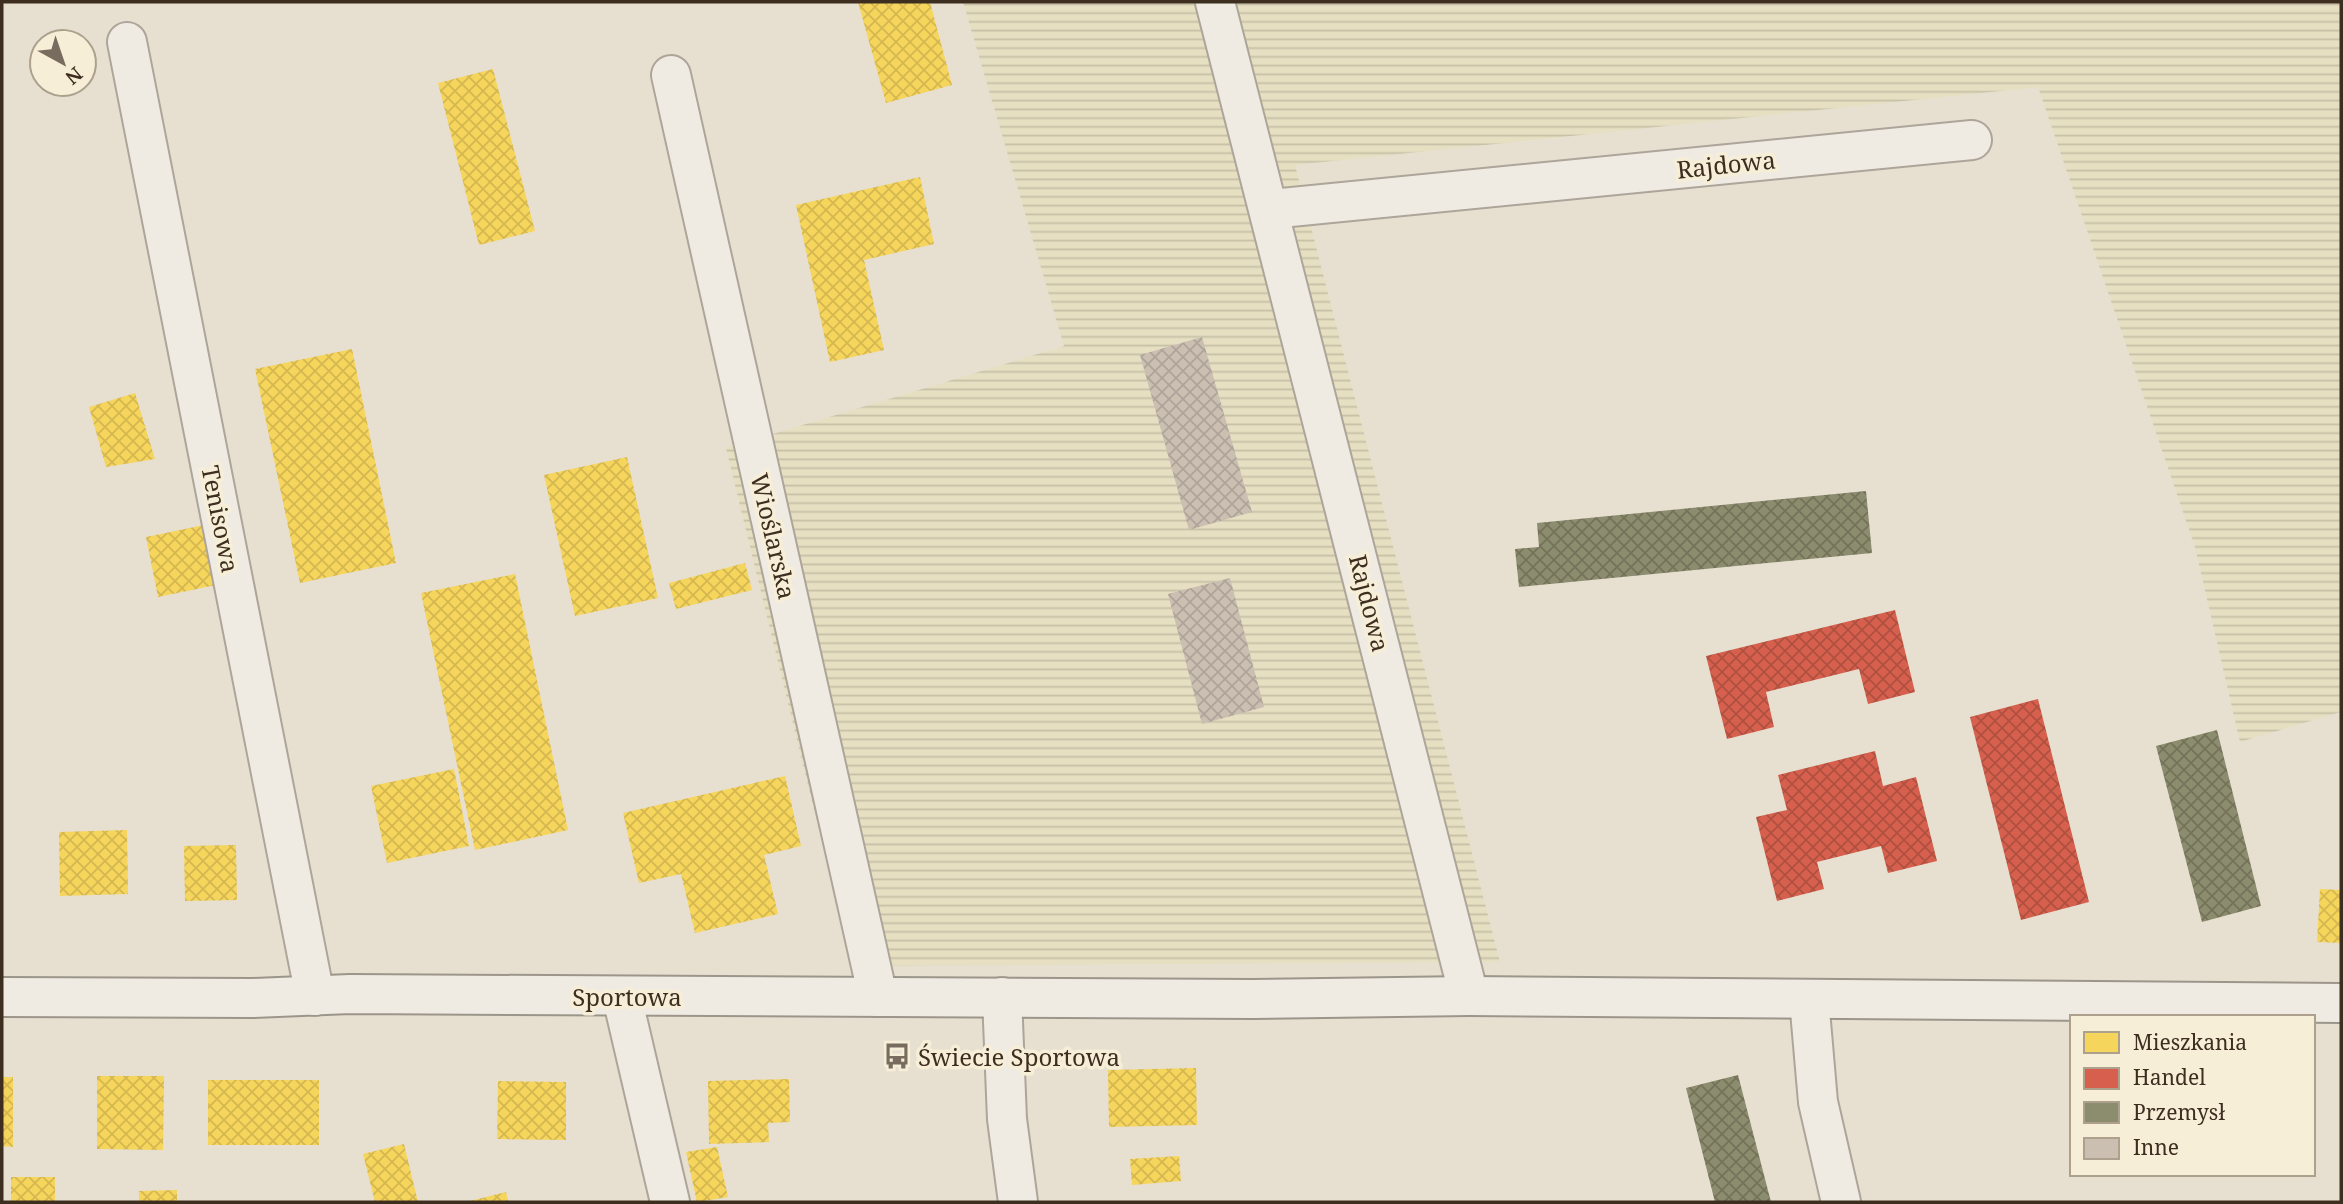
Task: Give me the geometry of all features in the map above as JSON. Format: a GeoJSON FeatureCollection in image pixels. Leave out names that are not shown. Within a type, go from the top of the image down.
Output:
{"type":"FeatureCollection","features":[{"type":"Feature","properties":{"kind":"street","name":"Rajdowa"},"geometry":{"type":"LineString","coordinates":[[1215,2],[1469,996]]}},
{"type":"Feature","properties":{"kind":"street","name":"Tenisowa"},"geometry":{"type":"LineString","coordinates":[[127,42],[315,996]]}},
{"type":"Feature","properties":{"kind":"street","name":"Wioślarska"},"geometry":{"type":"LineString","coordinates":[[671,75],[878,997]]}},
{"type":"Feature","properties":{"kind":"street","name":"Rajdowa"},"geometry":{"type":"LineString","coordinates":[[1270,209],[1972,140]]}},
{"type":"Feature","properties":{"kind":"street","name":"Sportowa"},"geometry":{"type":"LineString","coordinates":[[2,997],[1253,999],[1469,996],[2341,1008]]}},
{"type":"Feature","properties":{"kind":"street"},"geometry":{"type":"LineString","coordinates":[[622,997],[670,1202]]}},
{"type":"Feature","properties":{"kind":"street"},"geometry":{"type":"LineString","coordinates":[[1002,997],[1007,1119],[1018,1202]]}},
{"type":"Feature","properties":{"kind":"street"},"geometry":{"type":"LineString","coordinates":[[1809,999],[1818,1102],[1842,1202]]}},
{"type":"Feature","properties":{"kind":"shaded area"},"geometry":{"type":"Polygon","coordinates":[[[963,2],[2341,2],[2341,712],[2240,742],[2195,547],[2038,87],[1295,165],[1500,962],[852,966],[726,448],[1064,346],[963,2]]]}},
{"type":"Feature","properties":{"kind":"building: Mieszkania"},"geometry":{"type":"Polygon","coordinates":[[[858,2],[930,2],[952,85],[886,103],[858,2]]]}},
{"type":"Feature","properties":{"kind":"building: Mieszkania"},"geometry":{"type":"Polygon","coordinates":[[[493,69],[535,231],[479,245],[438,83],[493,69]]]}},
{"type":"Feature","properties":{"kind":"building: Mieszkania"},"geometry":{"type":"Polygon","coordinates":[[[920,177],[934,244],[864,260],[884,350],[830,362],[796,205],[920,177]]]}},
{"type":"Feature","properties":{"kind":"building: Mieszkania"},"geometry":{"type":"Polygon","coordinates":[[[352,349],[396,563],[300,583],[255,369],[352,349]]]}},
{"type":"Feature","properties":{"kind":"building: Mieszkania"},"geometry":{"type":"Polygon","coordinates":[[[135,393],[155,459],[106,467],[89,407],[135,393]]]}},
{"type":"Feature","properties":{"kind":"building: Mieszkania"},"geometry":{"type":"Polygon","coordinates":[[[627,457],[658,598],[575,616],[544,475],[627,457]]]}},
{"type":"Feature","properties":{"kind":"building: Mieszkania"},"geometry":{"type":"Polygon","coordinates":[[[204,525],[216,585],[158,597],[146,537],[204,525]]]}},
{"type":"Feature","properties":{"kind":"building: Mieszkania"},"geometry":{"type":"Polygon","coordinates":[[[745,563],[752,590],[676,609],[669,583],[745,563]]]}},
{"type":"Feature","properties":{"kind":"building: Mieszkania"},"geometry":{"type":"Polygon","coordinates":[[[515,574],[568,830],[475,850],[421,593],[515,574]]]}},
{"type":"Feature","properties":{"kind":"building: Mieszkania"},"geometry":{"type":"Polygon","coordinates":[[[454,769],[469,846],[387,863],[371,786],[454,769]]]}},
{"type":"Feature","properties":{"kind":"building: Mieszkania"},"geometry":{"type":"Polygon","coordinates":[[[785,776],[801,846],[764,855],[778,914],[695,933],[681,874],[639,883],[623,813],[785,776]]]}},
{"type":"Feature","properties":{"kind":"building: Mieszkania"},"geometry":{"type":"Polygon","coordinates":[[[127,830],[128,894],[60,896],[59,832],[127,830]]]}},
{"type":"Feature","properties":{"kind":"building: Mieszkania"},"geometry":{"type":"Polygon","coordinates":[[[236,845],[237,900],[185,901],[184,846],[236,845]]]}},
{"type":"Feature","properties":{"kind":"building: Mieszkania"},"geometry":{"type":"Polygon","coordinates":[[[2320,889],[2341,890],[2341,943],[2317,942],[2320,889]]]}},
{"type":"Feature","properties":{"kind":"building: Mieszkania"},"geometry":{"type":"Polygon","coordinates":[[[1196,1068],[1197,1125],[1109,1127],[1108,1070],[1196,1068]]]}},
{"type":"Feature","properties":{"kind":"building: Mieszkania"},"geometry":{"type":"Polygon","coordinates":[[[97,1076],[164,1076],[163,1150],[97,1149],[97,1076]]]}},
{"type":"Feature","properties":{"kind":"building: Mieszkania"},"geometry":{"type":"Polygon","coordinates":[[[2,1077],[13,1077],[13,1147],[2,1146],[2,1077]]]}},
{"type":"Feature","properties":{"kind":"building: Mieszkania"},"geometry":{"type":"Polygon","coordinates":[[[789,1079],[790,1122],[768,1123],[769,1142],[709,1144],[708,1081],[789,1079]]]}},
{"type":"Feature","properties":{"kind":"building: Mieszkania"},"geometry":{"type":"Polygon","coordinates":[[[208,1080],[319,1080],[319,1145],[208,1145],[208,1080]]]}},
{"type":"Feature","properties":{"kind":"building: Mieszkania"},"geometry":{"type":"Polygon","coordinates":[[[498,1081],[566,1082],[566,1140],[497,1139],[498,1081]]]}},
{"type":"Feature","properties":{"kind":"building: Mieszkania"},"geometry":{"type":"Polygon","coordinates":[[[404,1144],[418,1202],[375,1202],[363,1154],[404,1144]]]}},
{"type":"Feature","properties":{"kind":"building: Mieszkania"},"geometry":{"type":"Polygon","coordinates":[[[717,1147],[728,1197],[697,1202],[686,1152],[717,1147]]]}},
{"type":"Feature","properties":{"kind":"building: Mieszkania"},"geometry":{"type":"Polygon","coordinates":[[[1179,1156],[1181,1181],[1132,1185],[1130,1159],[1179,1156]]]}},
{"type":"Feature","properties":{"kind":"building: Mieszkania"},"geometry":{"type":"Polygon","coordinates":[[[11,1177],[55,1177],[55,1202],[11,1202],[11,1177]]]}},
{"type":"Feature","properties":{"kind":"building: Mieszkania"},"geometry":{"type":"Polygon","coordinates":[[[177,1190],[177,1202],[139,1202],[139,1191],[177,1190]]]}},
{"type":"Feature","properties":{"kind":"building: Mieszkania"},"geometry":{"type":"Polygon","coordinates":[[[506,1192],[508,1202],[470,1202],[470,1201],[506,1192]]]}},
{"type":"Feature","properties":{"kind":"building: Handel"},"geometry":{"type":"Polygon","coordinates":[[[1895,610],[1915,692],[1868,704],[1859,669],[1766,692],[1774,727],[1727,739],[1706,656],[1895,610]]]}},
{"type":"Feature","properties":{"kind":"building: Handel"},"geometry":{"type":"Polygon","coordinates":[[[2038,699],[2089,902],[2021,920],[1970,717],[2038,699]]]}},
{"type":"Feature","properties":{"kind":"building: Handel"},"geometry":{"type":"Polygon","coordinates":[[[1875,751],[1883,786],[1916,777],[1937,861],[1888,873],[1881,846],[1817,862],[1824,889],[1777,901],[1756,817],[1787,810],[1778,775],[1875,751]]]}},
{"type":"Feature","properties":{"kind":"building: Przemysł"},"geometry":{"type":"Polygon","coordinates":[[[1866,491],[1872,553],[1519,587],[1515,549],[1539,547],[1537,523],[1866,491]]]}},
{"type":"Feature","properties":{"kind":"building: Przemysł"},"geometry":{"type":"Polygon","coordinates":[[[2217,730],[2261,906],[2202,922],[2156,746],[2217,730]]]}},
{"type":"Feature","properties":{"kind":"building: Przemysł"},"geometry":{"type":"Polygon","coordinates":[[[1738,1075],[1771,1202],[1715,1202],[1686,1088],[1738,1075]]]}},
{"type":"Feature","properties":{"kind":"building: Inne"},"geometry":{"type":"Polygon","coordinates":[[[1202,337],[1252,512],[1189,530],[1140,355],[1202,337]]]}},
{"type":"Feature","properties":{"kind":"building: Inne"},"geometry":{"type":"Polygon","coordinates":[[[1230,578],[1264,707],[1202,724],[1168,594],[1230,578]]]}},
{"type":"Feature","properties":{"kind":"place","name":"Świecie Sportowa"},"geometry":{"type":"Point","coordinates":[897,1056]}}]}
